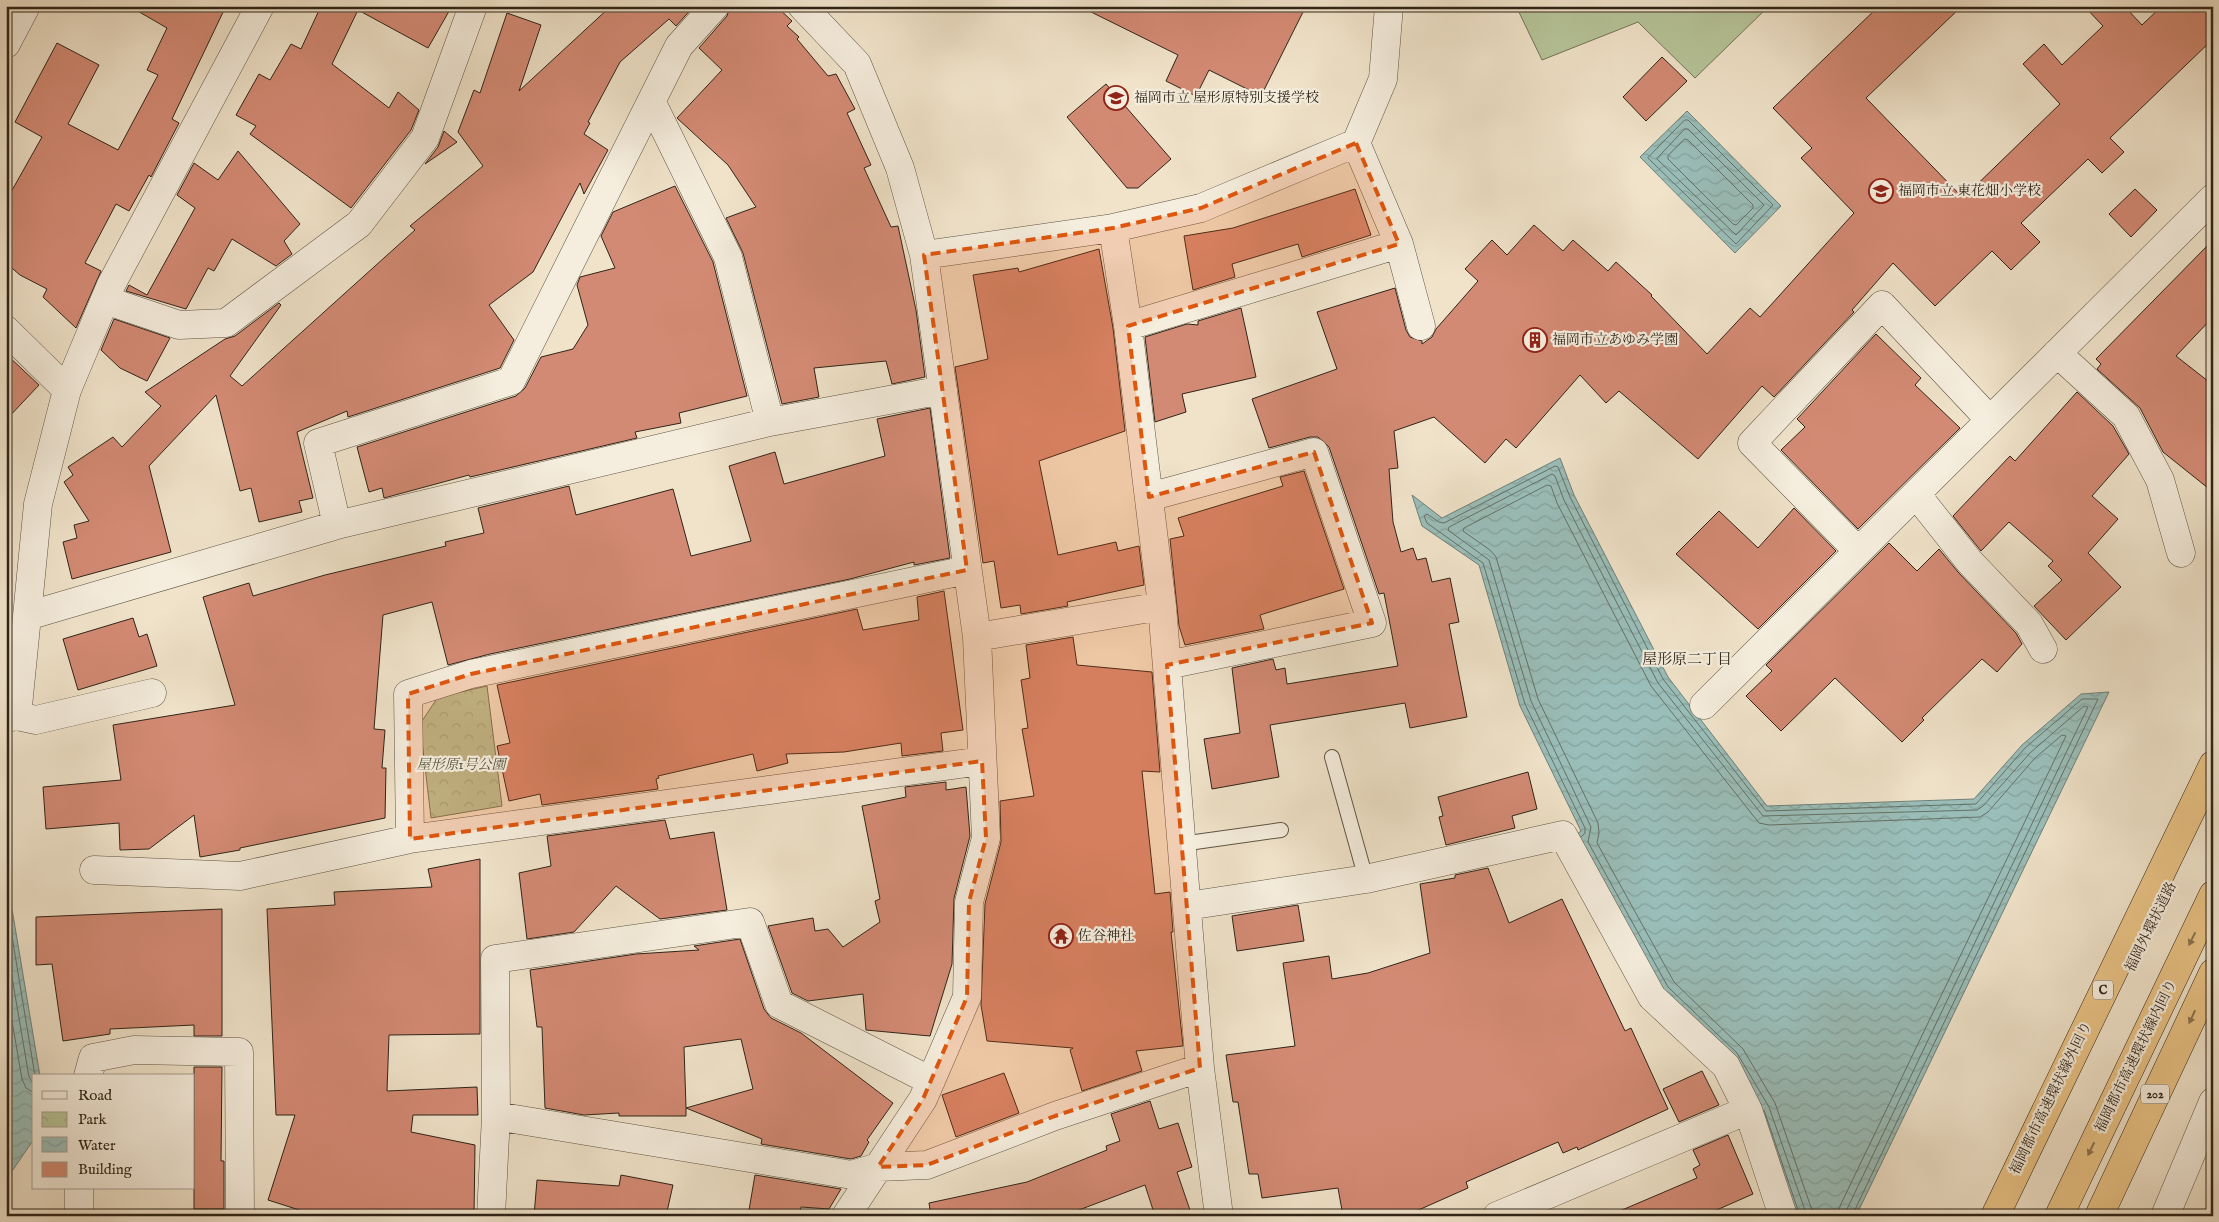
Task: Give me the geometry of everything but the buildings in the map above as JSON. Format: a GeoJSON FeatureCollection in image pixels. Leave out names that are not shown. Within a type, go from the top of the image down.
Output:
{"type":"FeatureCollection","features":[{"type":"Feature","properties":{"kind":"highway","name":"福岡都市高速環状線外回り"},"geometry":{"type":"LineString","coordinates":[[1995,1216],[2213,765]]}},
{"type":"Feature","properties":{"kind":"highway","name":"福岡外環状道路"},"geometry":{"type":"LineString","coordinates":[[2012,1216],[2213,800]]}},
{"type":"Feature","properties":{"kind":"highway","name":"福岡都市高速環状線内回り"},"geometry":{"type":"LineString","coordinates":[[2059,1216],[2213,895]]}},
{"type":"Feature","properties":{"kind":"highway","name":"202"},"geometry":{"type":"LineString","coordinates":[[2099,1216],[2213,974]]}},
{"type":"Feature","properties":{"kind":"street"},"geometry":{"type":"LineString","coordinates":[[6,44],[26,6]]}},
{"type":"Feature","properties":{"kind":"street"},"geometry":{"type":"LineString","coordinates":[[152,693],[36,720],[12,717],[27,616],[38,504],[67,390],[104,300],[260,6]]}},
{"type":"Feature","properties":{"kind":"street"},"geometry":{"type":"LineString","coordinates":[[104,300],[179,325],[226,323],[359,224],[425,138],[473,6]]}},
{"type":"Feature","properties":{"kind":"street"},"geometry":{"type":"LineString","coordinates":[[337,525],[318,443],[512,381],[652,103],[678,46],[715,6]]}},
{"type":"Feature","properties":{"kind":"street"},"geometry":{"type":"LineString","coordinates":[[802,6],[857,64],[900,168],[924,255],[977,637],[986,838],[969,902],[967,997],[924,1099],[846,1216]]}},
{"type":"Feature","properties":{"kind":"street"},"geometry":{"type":"LineString","coordinates":[[924,255],[1113,228],[1201,208],[1356,143],[1382,79],[1389,6]]}},
{"type":"Feature","properties":{"kind":"street"},"geometry":{"type":"LineString","coordinates":[[652,103],[728,257],[770,422]]}},
{"type":"Feature","properties":{"kind":"street"},"geometry":{"type":"LineString","coordinates":[[1356,143],[1399,244],[1421,326]]}},
{"type":"Feature","properties":{"kind":"street"},"geometry":{"type":"LineString","coordinates":[[1704,704],[2213,198]]}},
{"type":"Feature","properties":{"kind":"street"},"geometry":{"type":"LineString","coordinates":[[1113,228],[1128,326],[1162,606],[1200,1068],[1219,1216]]}},
{"type":"Feature","properties":{"kind":"street"},"geometry":{"type":"LineString","coordinates":[[1128,326],[1399,244]]}},
{"type":"Feature","properties":{"kind":"street"},"geometry":{"type":"LineString","coordinates":[[1858,551],[1752,442],[1882,305],[1990,420]]}},
{"type":"Feature","properties":{"kind":"street"},"geometry":{"type":"LineString","coordinates":[[6,330],[67,390]]}},
{"type":"Feature","properties":{"kind":"street"},"geometry":{"type":"LineString","coordinates":[[2057,353],[2126,416],[2160,480],[2180,553]]}},
{"type":"Feature","properties":{"kind":"street"},"geometry":{"type":"LineString","coordinates":[[27,616],[337,525],[770,422],[943,390]]}},
{"type":"Feature","properties":{"kind":"street"},"geometry":{"type":"LineString","coordinates":[[1149,497],[1314,452],[1372,623],[1167,665]]}},
{"type":"Feature","properties":{"kind":"street"},"geometry":{"type":"LineString","coordinates":[[1916,494],[1969,561],[2029,624],[2043,649]]}},
{"type":"Feature","properties":{"kind":"street"},"geometry":{"type":"LineString","coordinates":[[410,839],[408,694],[471,674],[967,570]]}},
{"type":"Feature","properties":{"kind":"street"},"geometry":{"type":"LineString","coordinates":[[977,637],[1162,606]]}},
{"type":"Feature","properties":{"kind":"street"},"geometry":{"type":"LineString","coordinates":[[94,870],[240,876],[410,839],[982,761]]}},
{"type":"Feature","properties":{"kind":"street"},"geometry":{"type":"LineString","coordinates":[[1187,906],[1366,879],[1563,835],[1652,997],[1726,1066],[1748,1110],[1782,1216]]}},
{"type":"Feature","properties":{"kind":"street"},"geometry":{"type":"LineString","coordinates":[[491,1216],[496,1116],[495,959],[750,922],[779,1004],[931,1081]]}},
{"type":"Feature","properties":{"kind":"street"},"geometry":{"type":"LineString","coordinates":[[89,1074],[93,1058],[134,1050],[239,1052],[240,1216]]}},
{"type":"Feature","properties":{"kind":"street"},"geometry":{"type":"LineString","coordinates":[[496,1116],[852,1175],[878,1167],[927,1165],[1055,1116],[1200,1068]]}},
{"type":"Feature","properties":{"kind":"street"},"geometry":{"type":"LineString","coordinates":[[2165,1216],[2213,1102]]}},
{"type":"Feature","properties":{"kind":"street"},"geometry":{"type":"LineString","coordinates":[[1497,1216],[1748,1110]]}},
{"type":"Feature","properties":{"kind":"street"},"geometry":{"type":"LineString","coordinates":[[78,1216],[79,1190]]}},
{"type":"Feature","properties":{"kind":"lane"},"geometry":{"type":"LineString","coordinates":[[1332,757],[1366,879]]}},
{"type":"Feature","properties":{"kind":"lane"},"geometry":{"type":"LineString","coordinates":[[1181,844],[1281,830]]}},
{"type":"Feature","properties":{"kind":"highlighted area"},"geometry":{"type":"Polygon","coordinates":[[[1356,143],[1399,244],[1128,326],[1149,497],[1314,452],[1372,623],[1167,665],[1200,1068],[1055,1116],[927,1165],[878,1167],[923,1099],[967,997],[969,902],[986,838],[982,761],[410,839],[408,694],[471,674],[967,570],[924,255],[1113,228],[1201,208],[1356,143]]]}},
{"type":"Feature","properties":{"kind":"green space"},"geometry":{"type":"Polygon","coordinates":[[[1516,6],[1769,6],[1695,78],[1638,22],[1542,60],[1516,6]]]}},
{"type":"Feature","properties":{"kind":"green space","name":"屋形原1号公園"},"geometry":{"type":"Polygon","coordinates":[[[487,686],[502,806],[431,818],[420,724],[438,697],[487,686]]]}},
{"type":"Feature","properties":{"kind":"water"},"geometry":{"type":"Polygon","coordinates":[[[1687,111],[1781,206],[1735,253],[1640,157],[1687,111]]]}},
{"type":"Feature","properties":{"kind":"water"},"geometry":{"type":"Polygon","coordinates":[[[1560,458],[1574,495],[1668,677],[1767,806],[1974,799],[2022,745],[2081,694],[2109,692],[1856,1216],[1796,1216],[1759,1112],[1659,994],[1572,838],[1581,831],[1520,706],[1479,565],[1422,526],[1412,495],[1442,518],[1560,458]]]}},
{"type":"Feature","properties":{"kind":"water"},"geometry":{"type":"Polygon","coordinates":[[[12,909],[40,1074],[32,1074],[32,1142],[6,1180],[6,912],[12,909]]]}},
{"type":"Feature","properties":{"kind":"place","name":"福岡市立 屋形原特別支援学校"},"geometry":{"type":"Point","coordinates":[1116,98]}},
{"type":"Feature","properties":{"kind":"place","name":"福岡市立 東花畑小学校"},"geometry":{"type":"Point","coordinates":[1881,191]}},
{"type":"Feature","properties":{"kind":"place","name":"福岡市立あゆみ学園"},"geometry":{"type":"Point","coordinates":[1535,340]}},
{"type":"Feature","properties":{"kind":"place","name":"佐谷神社"},"geometry":{"type":"Point","coordinates":[1061,936]}},
{"type":"Feature","properties":{"kind":"district","name":"屋形原二丁目"},"geometry":{"type":"Point","coordinates":[1687,659]}}]}
